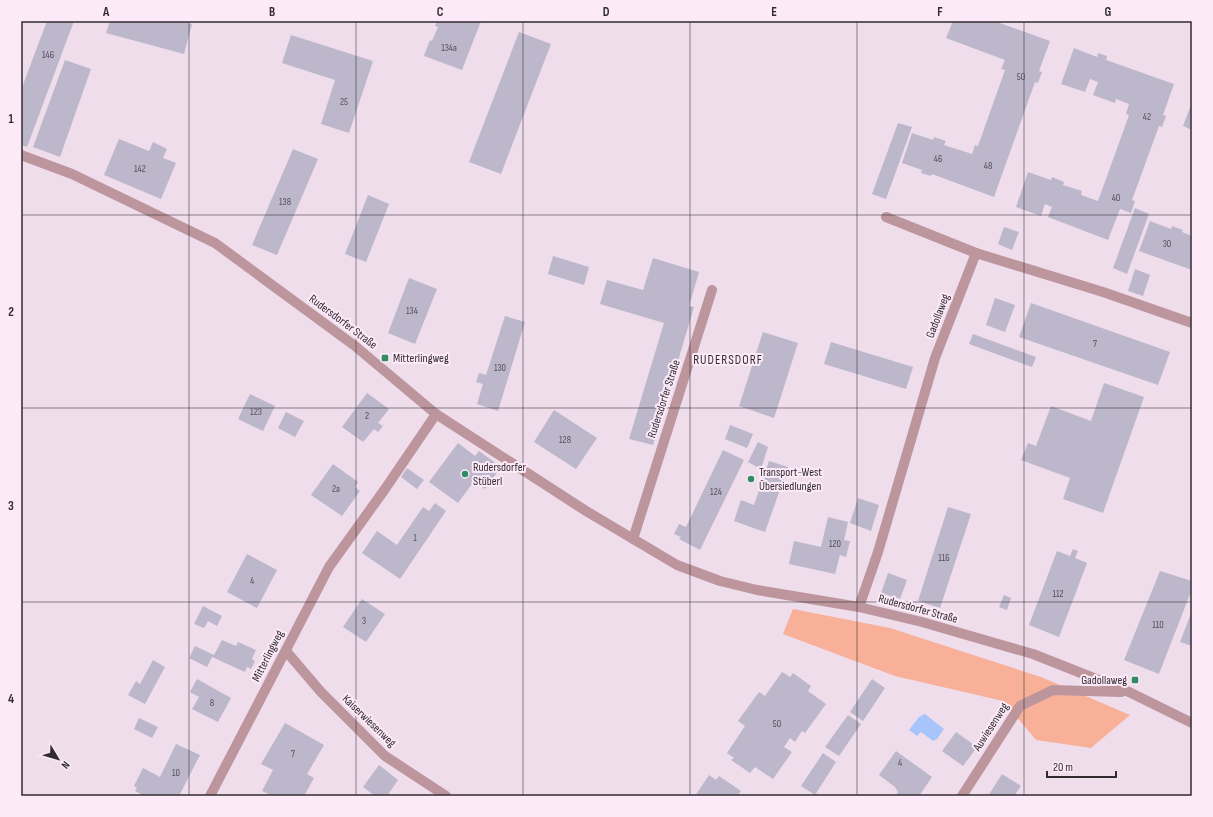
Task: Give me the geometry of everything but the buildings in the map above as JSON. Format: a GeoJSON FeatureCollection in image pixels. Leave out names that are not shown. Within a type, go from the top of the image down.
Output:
{"type":"FeatureCollection","features":[{"type":"Feature","properties":{"kind":"street","name":"Rudersdorfer Straße"},"geometry":{"type":"LineString","coordinates":[[21,155],[72,174],[215,243],[355,346],[436,414],[586,511],[677,565],[720,581],[758,590],[859,607],[922,622],[1033,654],[1128,692],[1192,723]]}},
{"type":"Feature","properties":{"kind":"street"},"geometry":{"type":"LineString","coordinates":[[886,217],[976,252],[1103,292],[1192,324]]}},
{"type":"Feature","properties":{"kind":"street","name":"Gadollaweg"},"geometry":{"type":"LineString","coordinates":[[859,607],[878,552],[935,358],[976,252]]}},
{"type":"Feature","properties":{"kind":"street","name":"Rudersdorfer Straße"},"geometry":{"type":"LineString","coordinates":[[633,539],[712,290]]}},
{"type":"Feature","properties":{"kind":"street","name":"Mitterlingweg"},"geometry":{"type":"LineString","coordinates":[[210,796],[329,567],[436,414]]}},
{"type":"Feature","properties":{"kind":"street","name":"Kaiserwiesenweg"},"geometry":{"type":"LineString","coordinates":[[286,651],[321,692],[385,756],[446,796]]}},
{"type":"Feature","properties":{"kind":"street","name":"Auwiesenweg"},"geometry":{"type":"LineString","coordinates":[[962,796],[1020,706],[1053,690],[1128,692]]}},
{"type":"Feature","properties":{"kind":"shaded area"},"geometry":{"type":"Polygon","coordinates":[[[793,609],[890,628],[1041,677],[1130,715],[1091,748],[1036,740],[1003,701],[895,676],[783,634],[793,609]]]}},
{"type":"Feature","properties":{"kind":"water"},"geometry":{"type":"Polygon","coordinates":[[[925,714],[944,729],[937,739],[933,741],[921,732],[917,736],[909,730],[919,717],[925,714]]]}},
{"type":"Feature","properties":{"kind":"place","name":"Mitterlingweg"},"geometry":{"type":"Point","coordinates":[385,358]}},
{"type":"Feature","properties":{"kind":"place","name":"Rudersdorfer Stüberl"},"geometry":{"type":"Point","coordinates":[465,474]}},
{"type":"Feature","properties":{"kind":"place","name":"Transport-West Übersiedlungen"},"geometry":{"type":"Point","coordinates":[751,479]}},
{"type":"Feature","properties":{"kind":"place","name":"Gadollaweg"},"geometry":{"type":"Point","coordinates":[1135,680]}},
{"type":"Feature","properties":{"kind":"district","name":"RUDERSDORF"},"geometry":{"type":"Point","coordinates":[728,360]}}]}
